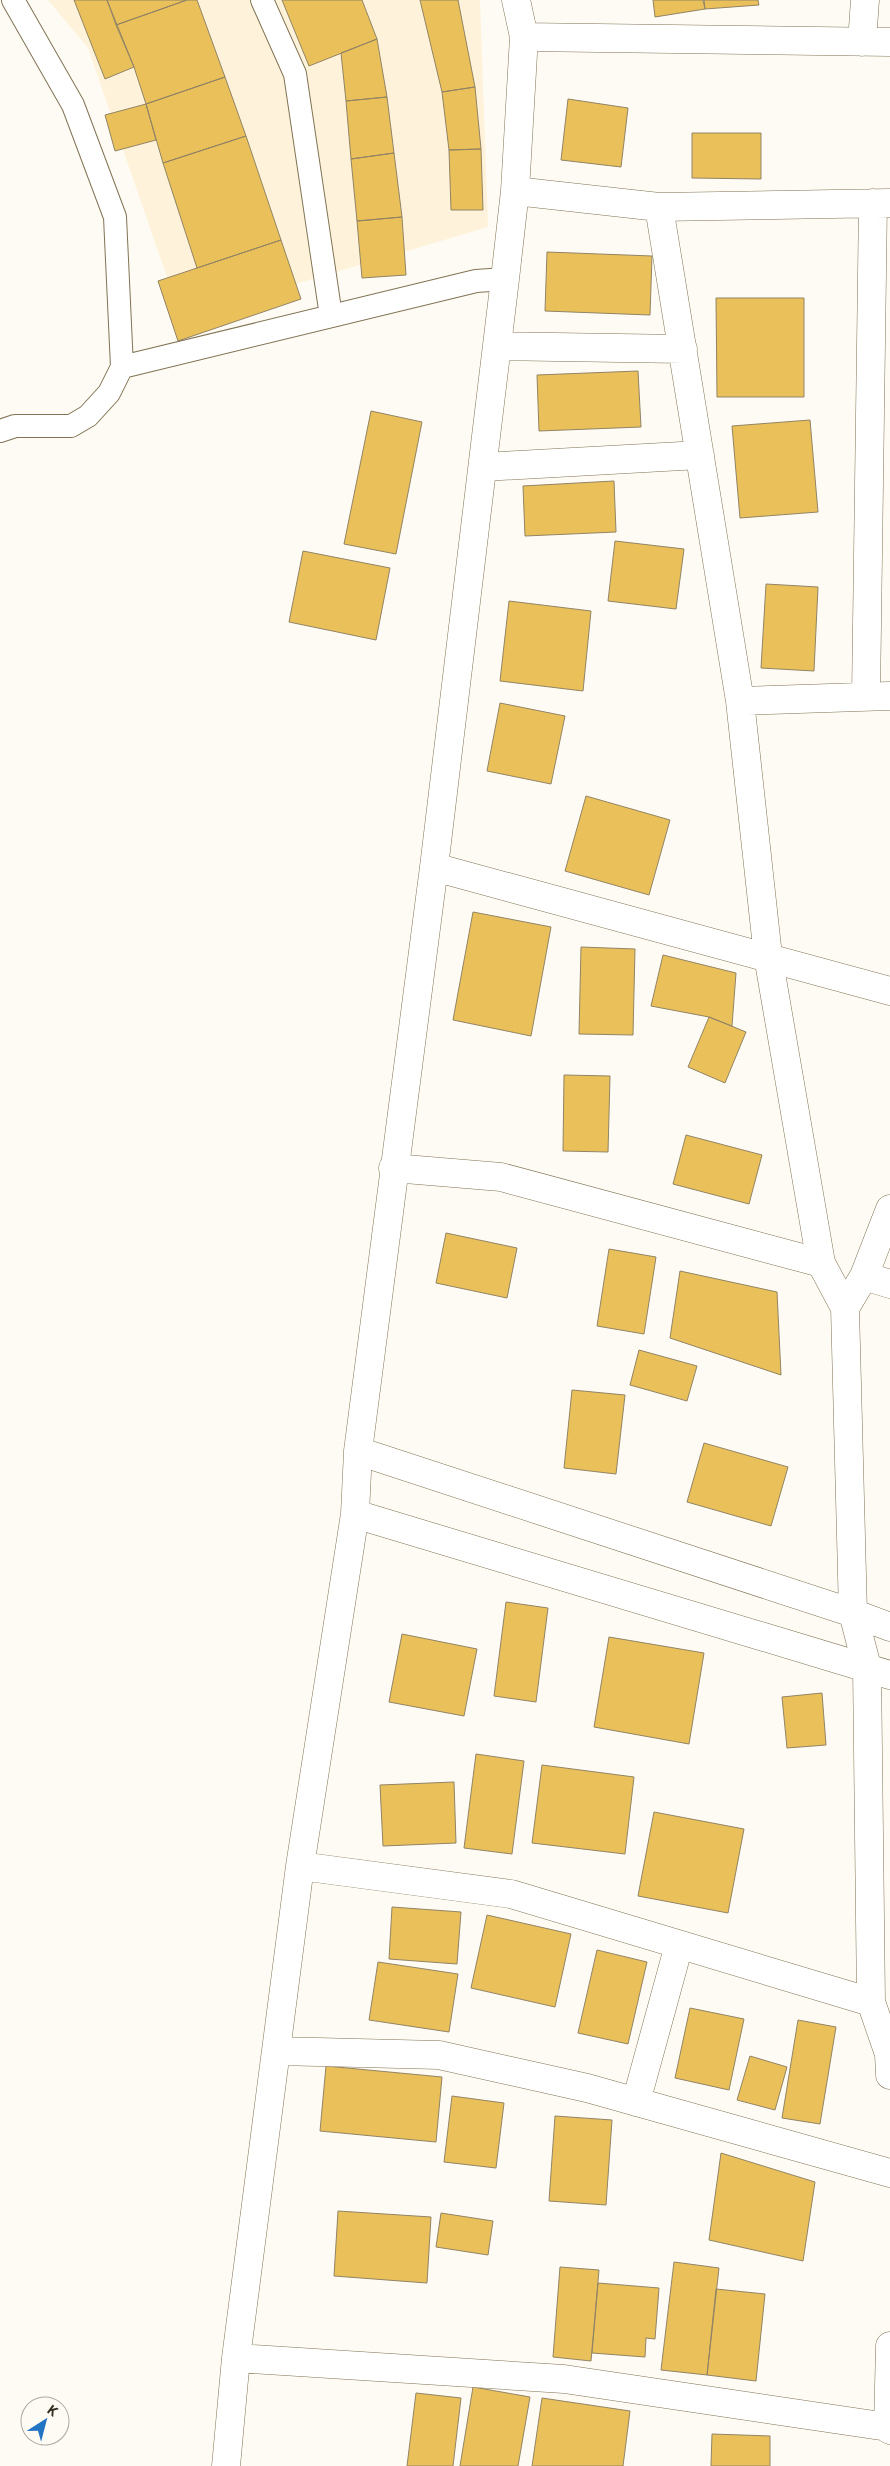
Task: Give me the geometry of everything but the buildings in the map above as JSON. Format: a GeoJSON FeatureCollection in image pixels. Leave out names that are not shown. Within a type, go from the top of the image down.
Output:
{"type":"FeatureCollection","features":[{"type":"Feature","properties":{"kind":"street"},"geometry":{"type":"LineString","coordinates":[[226,2466],[236,2358],[300,1866],[355,1514],[358,1451],[393,1168],[434,866],[505,279],[515,191],[524,37],[516,0]]}},
{"type":"Feature","properties":{"kind":"street"},"geometry":{"type":"LineString","coordinates":[[862,42],[865,0]]}},
{"type":"Feature","properties":{"kind":"street"},"geometry":{"type":"LineString","coordinates":[[524,37],[890,42]]}},
{"type":"Feature","properties":{"kind":"street"},"geometry":{"type":"LineString","coordinates":[[515,191],[659,207],[881,203],[878,696],[740,701]]}},
{"type":"Feature","properties":{"kind":"street"},"geometry":{"type":"LineString","coordinates":[[659,207],[740,701],[768,956],[822,1262],[845,1308],[852,1612],[878,1671],[871,2002],[890,2062]]}},
{"type":"Feature","properties":{"kind":"street"},"geometry":{"type":"LineString","coordinates":[[497,346],[683,349]]}},
{"type":"Feature","properties":{"kind":"street"},"geometry":{"type":"LineString","coordinates":[[482,467],[700,455]]}},
{"type":"Feature","properties":{"kind":"street"},"geometry":{"type":"LineString","coordinates":[[434,866],[890,990]]}},
{"type":"Feature","properties":{"kind":"street"},"geometry":{"type":"LineString","coordinates":[[393,1168],[501,1177],[822,1262]]}},
{"type":"Feature","properties":{"kind":"street"},"geometry":{"type":"LineString","coordinates":[[845,1308],[864,1276],[890,1208]]}},
{"type":"Feature","properties":{"kind":"street"},"geometry":{"type":"LineString","coordinates":[[864,1276],[890,1284]]}},
{"type":"Feature","properties":{"kind":"street"},"geometry":{"type":"LineString","coordinates":[[358,1451],[852,1612],[890,1627]]}},
{"type":"Feature","properties":{"kind":"street"},"geometry":{"type":"LineString","coordinates":[[355,1514],[878,1671]]}},
{"type":"Feature","properties":{"kind":"street"},"geometry":{"type":"LineString","coordinates":[[300,1866],[511,1894],[678,1946],[871,2002]]}},
{"type":"Feature","properties":{"kind":"street"},"geometry":{"type":"LineString","coordinates":[[636,2102],[678,1946]]}},
{"type":"Feature","properties":{"kind":"street"},"geometry":{"type":"LineString","coordinates":[[277,2051],[439,2055],[587,2088],[890,2174]]}},
{"type":"Feature","properties":{"kind":"street"},"geometry":{"type":"LineString","coordinates":[[236,2358],[564,2379],[889,2429],[890,2346]]}},
{"type":"Feature","properties":{"kind":"lane"},"geometry":{"type":"LineString","coordinates":[[0,431],[15,426],[71,426],[88,416],[109,393],[122,367],[115,217],[73,105],[13,0]]}},
{"type":"Feature","properties":{"kind":"lane"},"geometry":{"type":"LineString","coordinates":[[262,0],[295,74],[331,316]]}},
{"type":"Feature","properties":{"kind":"lane"},"geometry":{"type":"LineString","coordinates":[[122,367],[476,281],[505,279]]}},
{"type":"Feature","properties":{"kind":"shaded area"},"geometry":{"type":"Polygon","coordinates":[[[48,0],[480,0],[488,227],[181,318],[88,48],[48,0]]]}}]}
